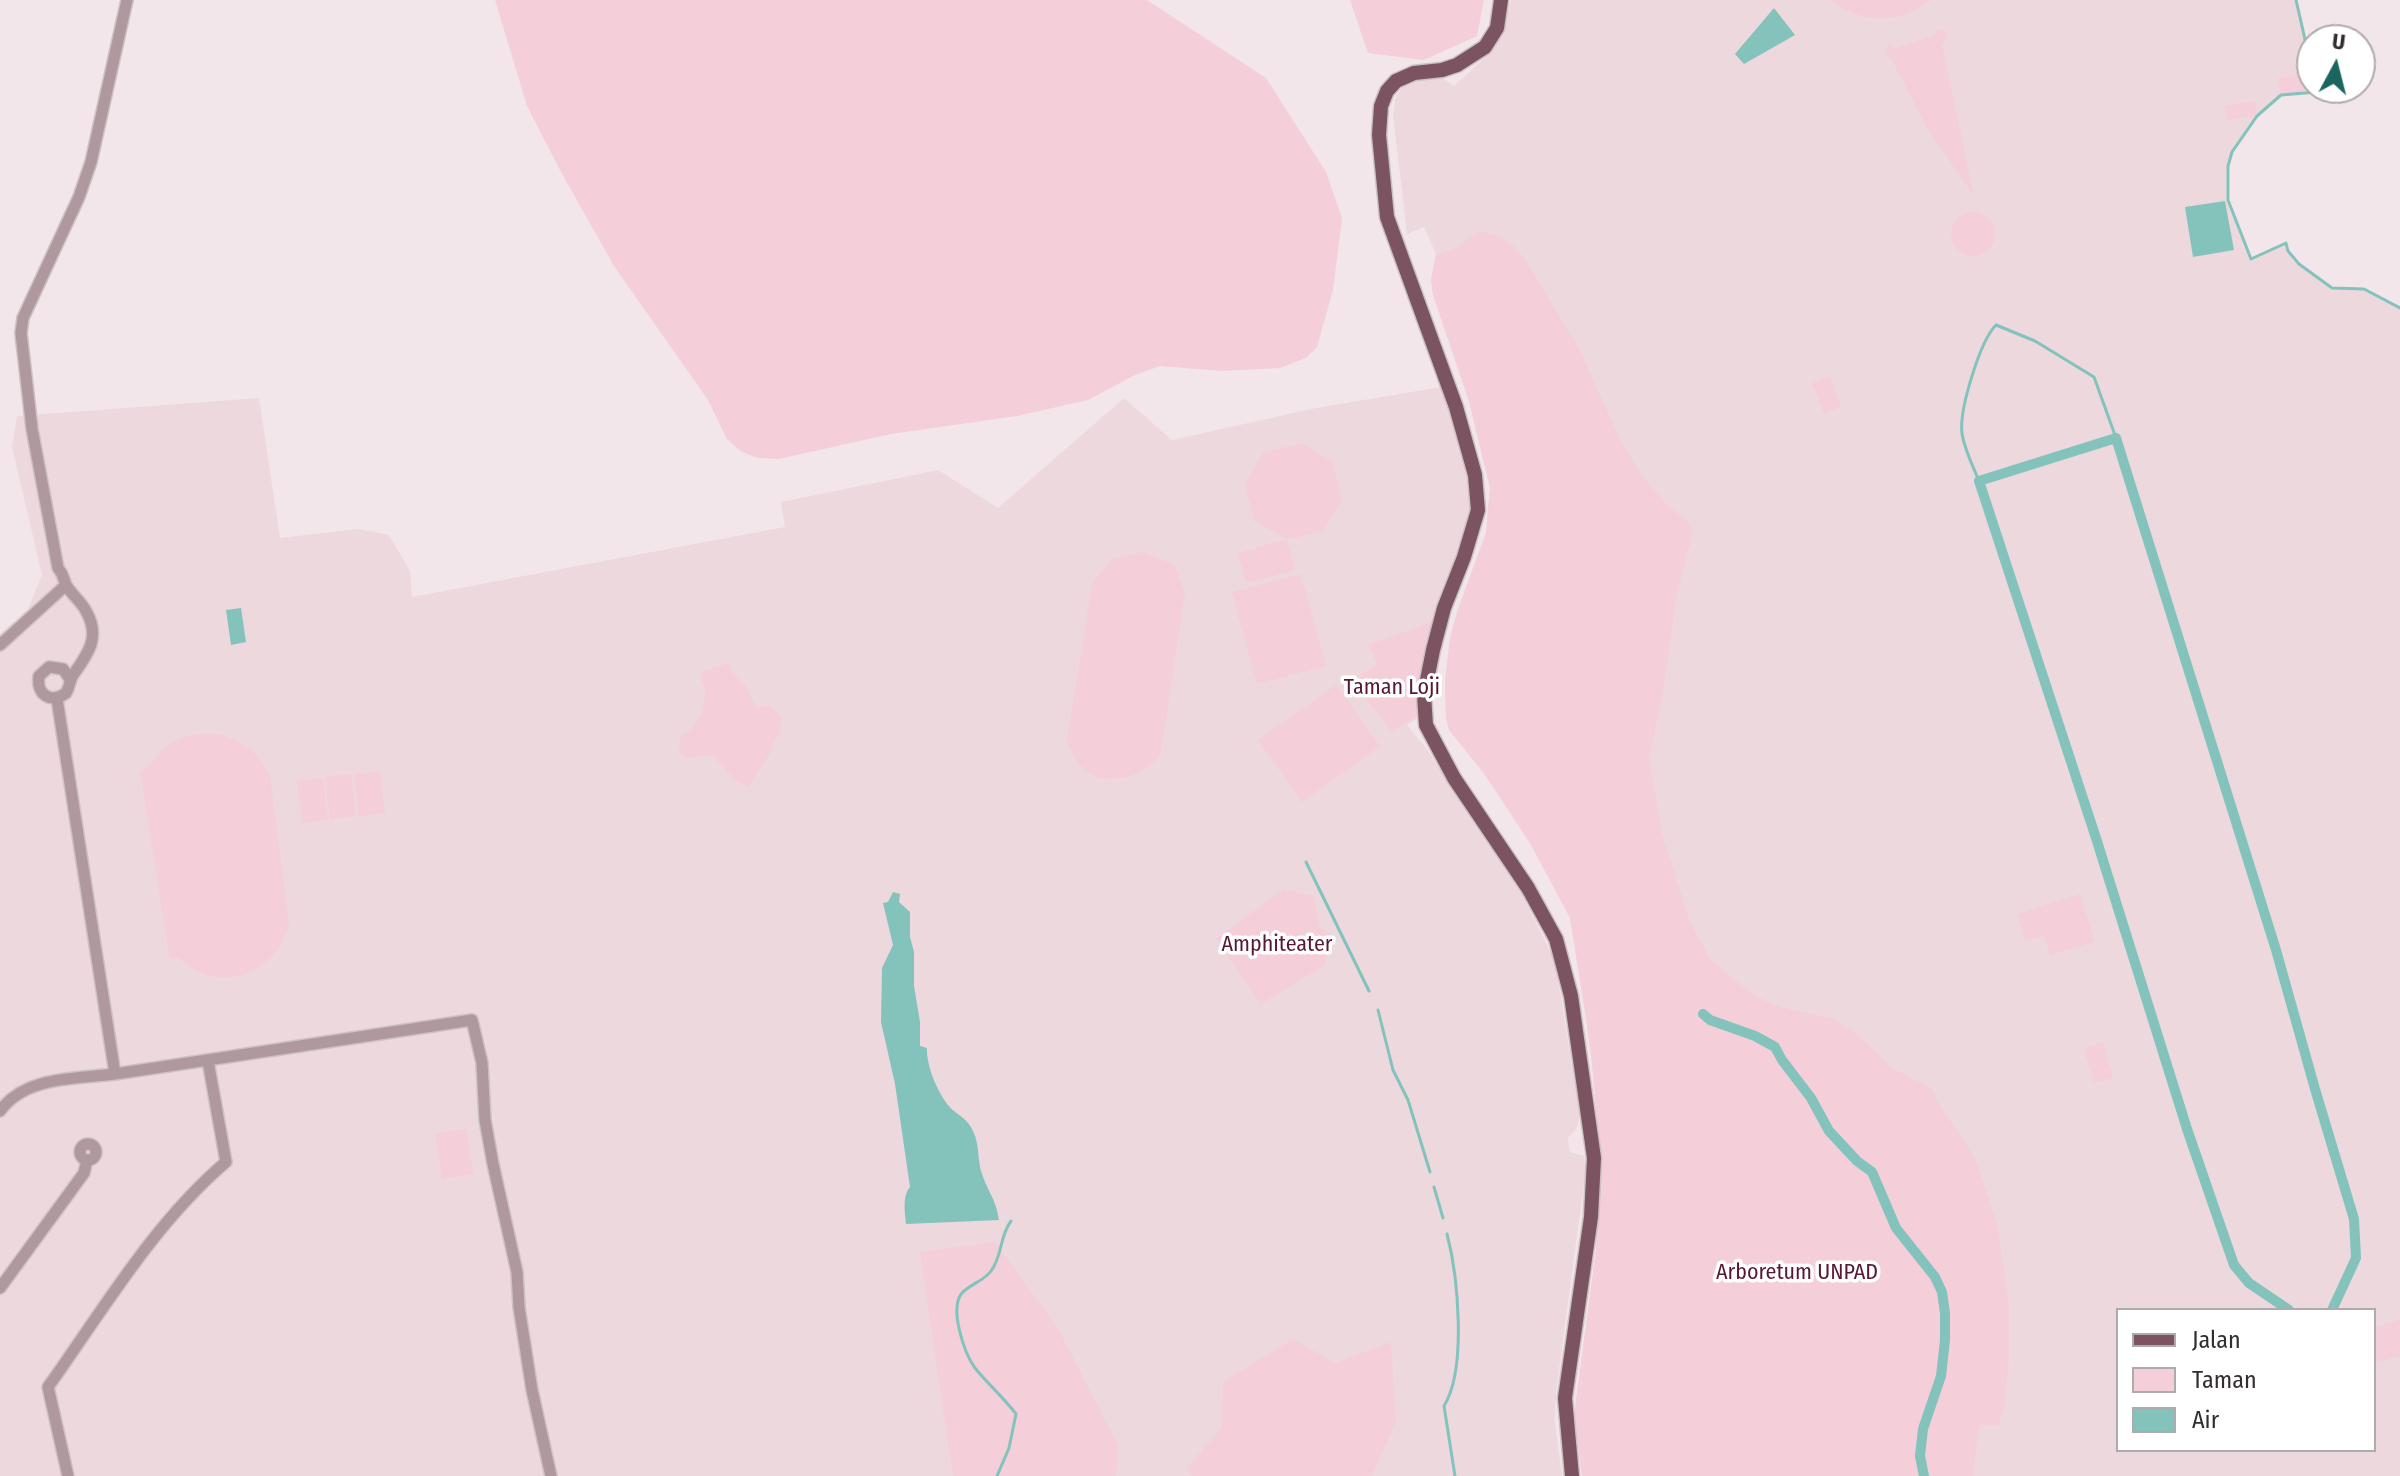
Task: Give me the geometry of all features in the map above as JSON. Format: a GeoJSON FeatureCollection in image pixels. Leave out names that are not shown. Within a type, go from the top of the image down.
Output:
{"type":"FeatureCollection","features":[{"type":"Feature","properties":{"kind":"main road"},"geometry":{"type":"LineString","coordinates":[[1501,0],[1497,28],[1485,47],[1457,65],[1414,73],[1396,81],[1387,91],[1381,106],[1379,135],[1387,217],[1456,407],[1475,475],[1478,510],[1433,650],[1424,695],[1426,725],[1454,778],[1528,888],[1559,947],[1571,996],[1594,1158],[1591,1217],[1565,1398],[1572,1476]]}},
{"type":"Feature","properties":{"kind":"street"},"geometry":{"type":"LineString","coordinates":[[70,679],[63,669],[54,667],[45,669],[39,676],[38,685],[42,693],[50,698],[57,699],[66,693],[70,679],[89,653],[93,634],[90,617],[66,585],[65,576],[58,568],[32,429],[22,352],[23,318],[79,197],[91,162],[127,0]]}},
{"type":"Feature","properties":{"kind":"street"},"geometry":{"type":"LineString","coordinates":[[0,645],[66,585]]}},
{"type":"Feature","properties":{"kind":"street"},"geometry":{"type":"LineString","coordinates":[[57,699],[115,1074]]}},
{"type":"Feature","properties":{"kind":"street"},"geometry":{"type":"LineString","coordinates":[[0,1111],[15,1095],[36,1085],[472,1020],[482,1063],[485,1120],[517,1272],[519,1307],[532,1390],[551,1476]]}},
{"type":"Feature","properties":{"kind":"street"},"geometry":{"type":"LineString","coordinates":[[68,1476],[48,1387],[151,1243],[201,1183],[226,1162],[208,1061]]}},
{"type":"Feature","properties":{"kind":"street"},"geometry":{"type":"LineString","coordinates":[[0,1288],[84,1173],[87,1160]]}},
{"type":"Feature","properties":{"kind":"shaded area"},"geometry":{"type":"Polygon","coordinates":[[[1511,0],[2296,0],[2301,24],[2296,24],[2296,94],[2281,95],[2257,116],[2232,152],[2228,166],[2228,200],[2251,258],[2286,243],[2288,251],[2299,264],[2332,288],[2364,289],[2400,308],[2400,1476],[1582,1476],[1574,1416],[1596,1250],[1600,1160],[1599,1119],[1580,972],[1570,918],[1551,880],[1483,772],[1449,730],[1446,718],[1445,682],[1450,638],[1486,533],[1490,488],[1469,401],[1433,295],[1431,280],[1436,254],[1424,227],[1407,234],[1393,115],[1395,100],[1402,87],[1415,79],[1441,77],[1454,86],[1493,50],[1501,37],[1511,0]]]}},
{"type":"Feature","properties":{"kind":"shaded area"},"geometry":{"type":"Polygon","coordinates":[[[1441,387],[1462,446],[1476,513],[1422,715],[1407,725],[1426,748],[1520,890],[1555,961],[1580,1115],[1576,1130],[1568,1138],[1570,1152],[1584,1156],[1586,1168],[1556,1393],[1555,1422],[1562,1476],[0,1476],[0,634],[28,609],[42,575],[12,447],[17,416],[259,398],[280,538],[358,529],[389,535],[410,571],[412,597],[785,527],[781,502],[938,470],[998,508],[1124,398],[1172,440],[1316,408],[1441,387]]]}},
{"type":"Feature","properties":{"kind":"green space"},"geometry":{"type":"Polygon","coordinates":[[[495,0],[1147,0],[1266,78],[1326,172],[1342,218],[1333,290],[1317,347],[1306,358],[1280,368],[1221,371],[1160,366],[1135,375],[1088,400],[1017,416],[891,434],[779,459],[758,458],[742,452],[727,439],[708,400],[614,266],[561,172],[527,106],[495,0]]]}},
{"type":"Feature","properties":{"kind":"green space"},"geometry":{"type":"Polygon","coordinates":[[[1350,0],[1484,0],[1477,36],[1424,60],[1368,53],[1350,0]]]}},
{"type":"Feature","properties":{"kind":"green space"},"geometry":{"type":"Polygon","coordinates":[[[1831,0],[1931,0],[1907,14],[1881,18],[1855,14],[1831,0]]]}},
{"type":"Feature","properties":{"kind":"green space"},"geometry":{"type":"Polygon","coordinates":[[[1936,29],[1944,31],[1947,36],[1942,45],[1974,196],[1926,126],[1892,60],[1884,53],[1890,44],[1893,49],[1936,35],[1936,29]]]}},
{"type":"Feature","properties":{"kind":"green space"},"geometry":{"type":"Polygon","coordinates":[[[2296,75],[2296,92],[2281,95],[2278,78],[2296,75]]]}},
{"type":"Feature","properties":{"kind":"green space"},"geometry":{"type":"Polygon","coordinates":[[[2255,101],[2257,116],[2227,120],[2225,106],[2255,101]]]}},
{"type":"Feature","properties":{"kind":"green space"},"geometry":{"type":"Polygon","coordinates":[[[1973,212],[1988,219],[1995,234],[1988,249],[1973,256],[1958,249],[1951,234],[1958,219],[1973,212]]]}},
{"type":"Feature","properties":{"kind":"green space","name":"Arboretum UNPAD"},"geometry":{"type":"Polygon","coordinates":[[[1478,232],[1503,239],[1523,256],[1578,347],[1623,446],[1664,502],[1690,524],[1692,535],[1677,593],[1663,693],[1649,758],[1662,834],[1690,922],[1710,959],[1746,989],[1767,1002],[1834,1019],[1851,1029],[1892,1068],[1931,1088],[1977,1162],[1998,1228],[2009,1305],[2009,1358],[2004,1408],[1998,1425],[1979,1425],[1973,1476],[1582,1476],[1574,1416],[1596,1250],[1600,1160],[1591,1051],[1570,918],[1530,843],[1483,772],[1449,730],[1446,718],[1445,682],[1450,638],[1486,533],[1490,488],[1469,401],[1433,295],[1431,280],[1436,255],[1455,249],[1478,232]]]}},
{"type":"Feature","properties":{"kind":"green space"},"geometry":{"type":"Polygon","coordinates":[[[1830,376],[1841,407],[1824,413],[1812,383],[1830,376]]]}},
{"type":"Feature","properties":{"kind":"green space"},"geometry":{"type":"Polygon","coordinates":[[[1301,443],[1332,461],[1342,500],[1322,531],[1287,540],[1295,570],[1246,583],[1238,553],[1287,539],[1254,521],[1245,485],[1263,453],[1301,443]]]}},
{"type":"Feature","properties":{"kind":"green space"},"geometry":{"type":"Polygon","coordinates":[[[1143,552],[1175,565],[1185,593],[1161,752],[1156,760],[1139,772],[1107,779],[1085,770],[1067,741],[1092,584],[1112,558],[1143,552]]]}},
{"type":"Feature","properties":{"kind":"green space"},"geometry":{"type":"Polygon","coordinates":[[[1301,574],[1326,666],[1257,684],[1232,592],[1301,574]]]}},
{"type":"Feature","properties":{"kind":"green space","name":"Taman Loji"},"geometry":{"type":"Polygon","coordinates":[[[1432,622],[1421,680],[1419,715],[1391,731],[1351,679],[1378,665],[1368,645],[1432,622]]]}},
{"type":"Feature","properties":{"kind":"green space"},"geometry":{"type":"Polygon","coordinates":[[[729,663],[758,708],[768,705],[782,718],[772,750],[748,787],[733,777],[712,755],[685,758],[679,753],[680,736],[695,724],[704,704],[705,688],[701,672],[729,663]]]}},
{"type":"Feature","properties":{"kind":"green space"},"geometry":{"type":"Polygon","coordinates":[[[1336,685],[1380,746],[1302,802],[1258,740],[1336,685]]]}},
{"type":"Feature","properties":{"kind":"green space"},"geometry":{"type":"Polygon","coordinates":[[[208,733],[228,737],[245,746],[259,759],[270,777],[289,922],[283,940],[260,967],[228,977],[211,976],[194,970],[179,958],[170,959],[140,772],[175,741],[208,733]]]}},
{"type":"Feature","properties":{"kind":"green space"},"geometry":{"type":"Polygon","coordinates":[[[380,771],[385,813],[359,816],[354,774],[380,771]]]}},
{"type":"Feature","properties":{"kind":"green space"},"geometry":{"type":"Polygon","coordinates":[[[351,774],[356,816],[330,819],[325,777],[351,774]]]}},
{"type":"Feature","properties":{"kind":"green space"},"geometry":{"type":"Polygon","coordinates":[[[323,778],[328,820],[302,823],[297,781],[323,778]]]}},
{"type":"Feature","properties":{"kind":"green space","name":"Amphiteater"},"geometry":{"type":"Polygon","coordinates":[[[1284,889],[1313,896],[1320,927],[1330,934],[1325,965],[1261,1004],[1216,939],[1284,889]]]}},
{"type":"Feature","properties":{"kind":"green space"},"geometry":{"type":"Polygon","coordinates":[[[2080,894],[2095,942],[2050,955],[2044,936],[2025,941],[2017,914],[2080,894]]]}},
{"type":"Feature","properties":{"kind":"green space"},"geometry":{"type":"Polygon","coordinates":[[[2103,1042],[2113,1078],[2094,1083],[2084,1048],[2103,1042]]]}},
{"type":"Feature","properties":{"kind":"green space"},"geometry":{"type":"Polygon","coordinates":[[[466,1129],[473,1174],[442,1179],[435,1134],[466,1129]]]}},
{"type":"Feature","properties":{"kind":"green space"},"geometry":{"type":"Polygon","coordinates":[[[995,1242],[1058,1329],[1118,1445],[1116,1476],[953,1476],[920,1252],[995,1242]]]}},
{"type":"Feature","properties":{"kind":"green space"},"geometry":{"type":"Polygon","coordinates":[[[2400,1320],[2400,1356],[2376,1362],[2376,1326],[2400,1320]]]}},
{"type":"Feature","properties":{"kind":"green space"},"geometry":{"type":"Polygon","coordinates":[[[1293,1339],[1335,1363],[1391,1342],[1396,1421],[1372,1476],[1192,1476],[1187,1468],[1221,1429],[1223,1382],[1293,1339]]]}},
{"type":"Feature","properties":{"kind":"water"},"geometry":{"type":"Polygon","coordinates":[[[1774,8],[1795,35],[1744,64],[1735,54],[1774,8]]]}},
{"type":"Feature","properties":{"kind":"water"},"geometry":{"type":"Polygon","coordinates":[[[2225,201],[2234,250],[2193,257],[2185,207],[2225,201]]]}},
{"type":"Feature","properties":{"kind":"water"},"geometry":{"type":"Polygon","coordinates":[[[241,608],[246,642],[231,645],[226,610],[241,608]]]}},
{"type":"Feature","properties":{"kind":"water"},"geometry":{"type":"Polygon","coordinates":[[[893,892],[900,894],[899,902],[910,912],[920,1046],[927,1048],[930,1070],[944,1099],[973,1131],[982,1174],[999,1220],[906,1224],[905,1199],[910,1187],[895,1084],[881,1022],[882,968],[893,945],[883,903],[888,902],[893,892]]]}},
{"type":"Feature","properties":{"kind":"waterway"},"geometry":{"type":"LineString","coordinates":[[2296,0],[2301,24]]}},
{"type":"Feature","properties":{"kind":"waterway"},"geometry":{"type":"LineString","coordinates":[[2296,94],[2281,95],[2257,116],[2232,152],[2228,166],[2228,200],[2251,259],[2286,243],[2288,251],[2299,264],[2332,288],[2364,289],[2400,308]]}},
{"type":"Feature","properties":{"kind":"waterway"},"geometry":{"type":"LineString","coordinates":[[1979,481],[1965,445],[1962,422],[1977,360],[1996,325],[2035,341],[2094,377],[2116,438]]}},
{"type":"Feature","properties":{"kind":"waterway"},"geometry":{"type":"LineString","coordinates":[[2286,1308],[2249,1283],[2234,1265],[2187,1129],[1979,481],[2116,438],[2276,950],[2354,1219],[2356,1258],[2333,1308]]}},
{"type":"Feature","properties":{"kind":"waterway"},"geometry":{"type":"LineString","coordinates":[[1306,862],[1369,991]]}},
{"type":"Feature","properties":{"kind":"waterway"},"geometry":{"type":"LineString","coordinates":[[1378,1010],[1393,1070],[1408,1100],[1430,1172]]}},
{"type":"Feature","properties":{"kind":"waterway"},"geometry":{"type":"LineString","coordinates":[[1703,1014],[1710,1020],[1755,1036],[1775,1047],[1811,1098],[1829,1131],[1872,1172],[1896,1228],[1935,1277],[1942,1292],[1945,1340],[1941,1376],[1923,1429],[1920,1456],[1924,1476]]}},
{"type":"Feature","properties":{"kind":"waterway"},"geometry":{"type":"LineString","coordinates":[[1434,1187],[1443,1218]]}},
{"type":"Feature","properties":{"kind":"waterway"},"geometry":{"type":"LineString","coordinates":[[997,1476],[1009,1448],[1016,1414],[971,1361],[963,1342],[957,1309],[962,1293],[985,1277],[995,1265],[1004,1233],[1011,1221]]}},
{"type":"Feature","properties":{"kind":"waterway"},"geometry":{"type":"LineString","coordinates":[[1447,1234],[1457,1297],[1458,1346],[1456,1369],[1444,1406],[1455,1476]]}}]}
